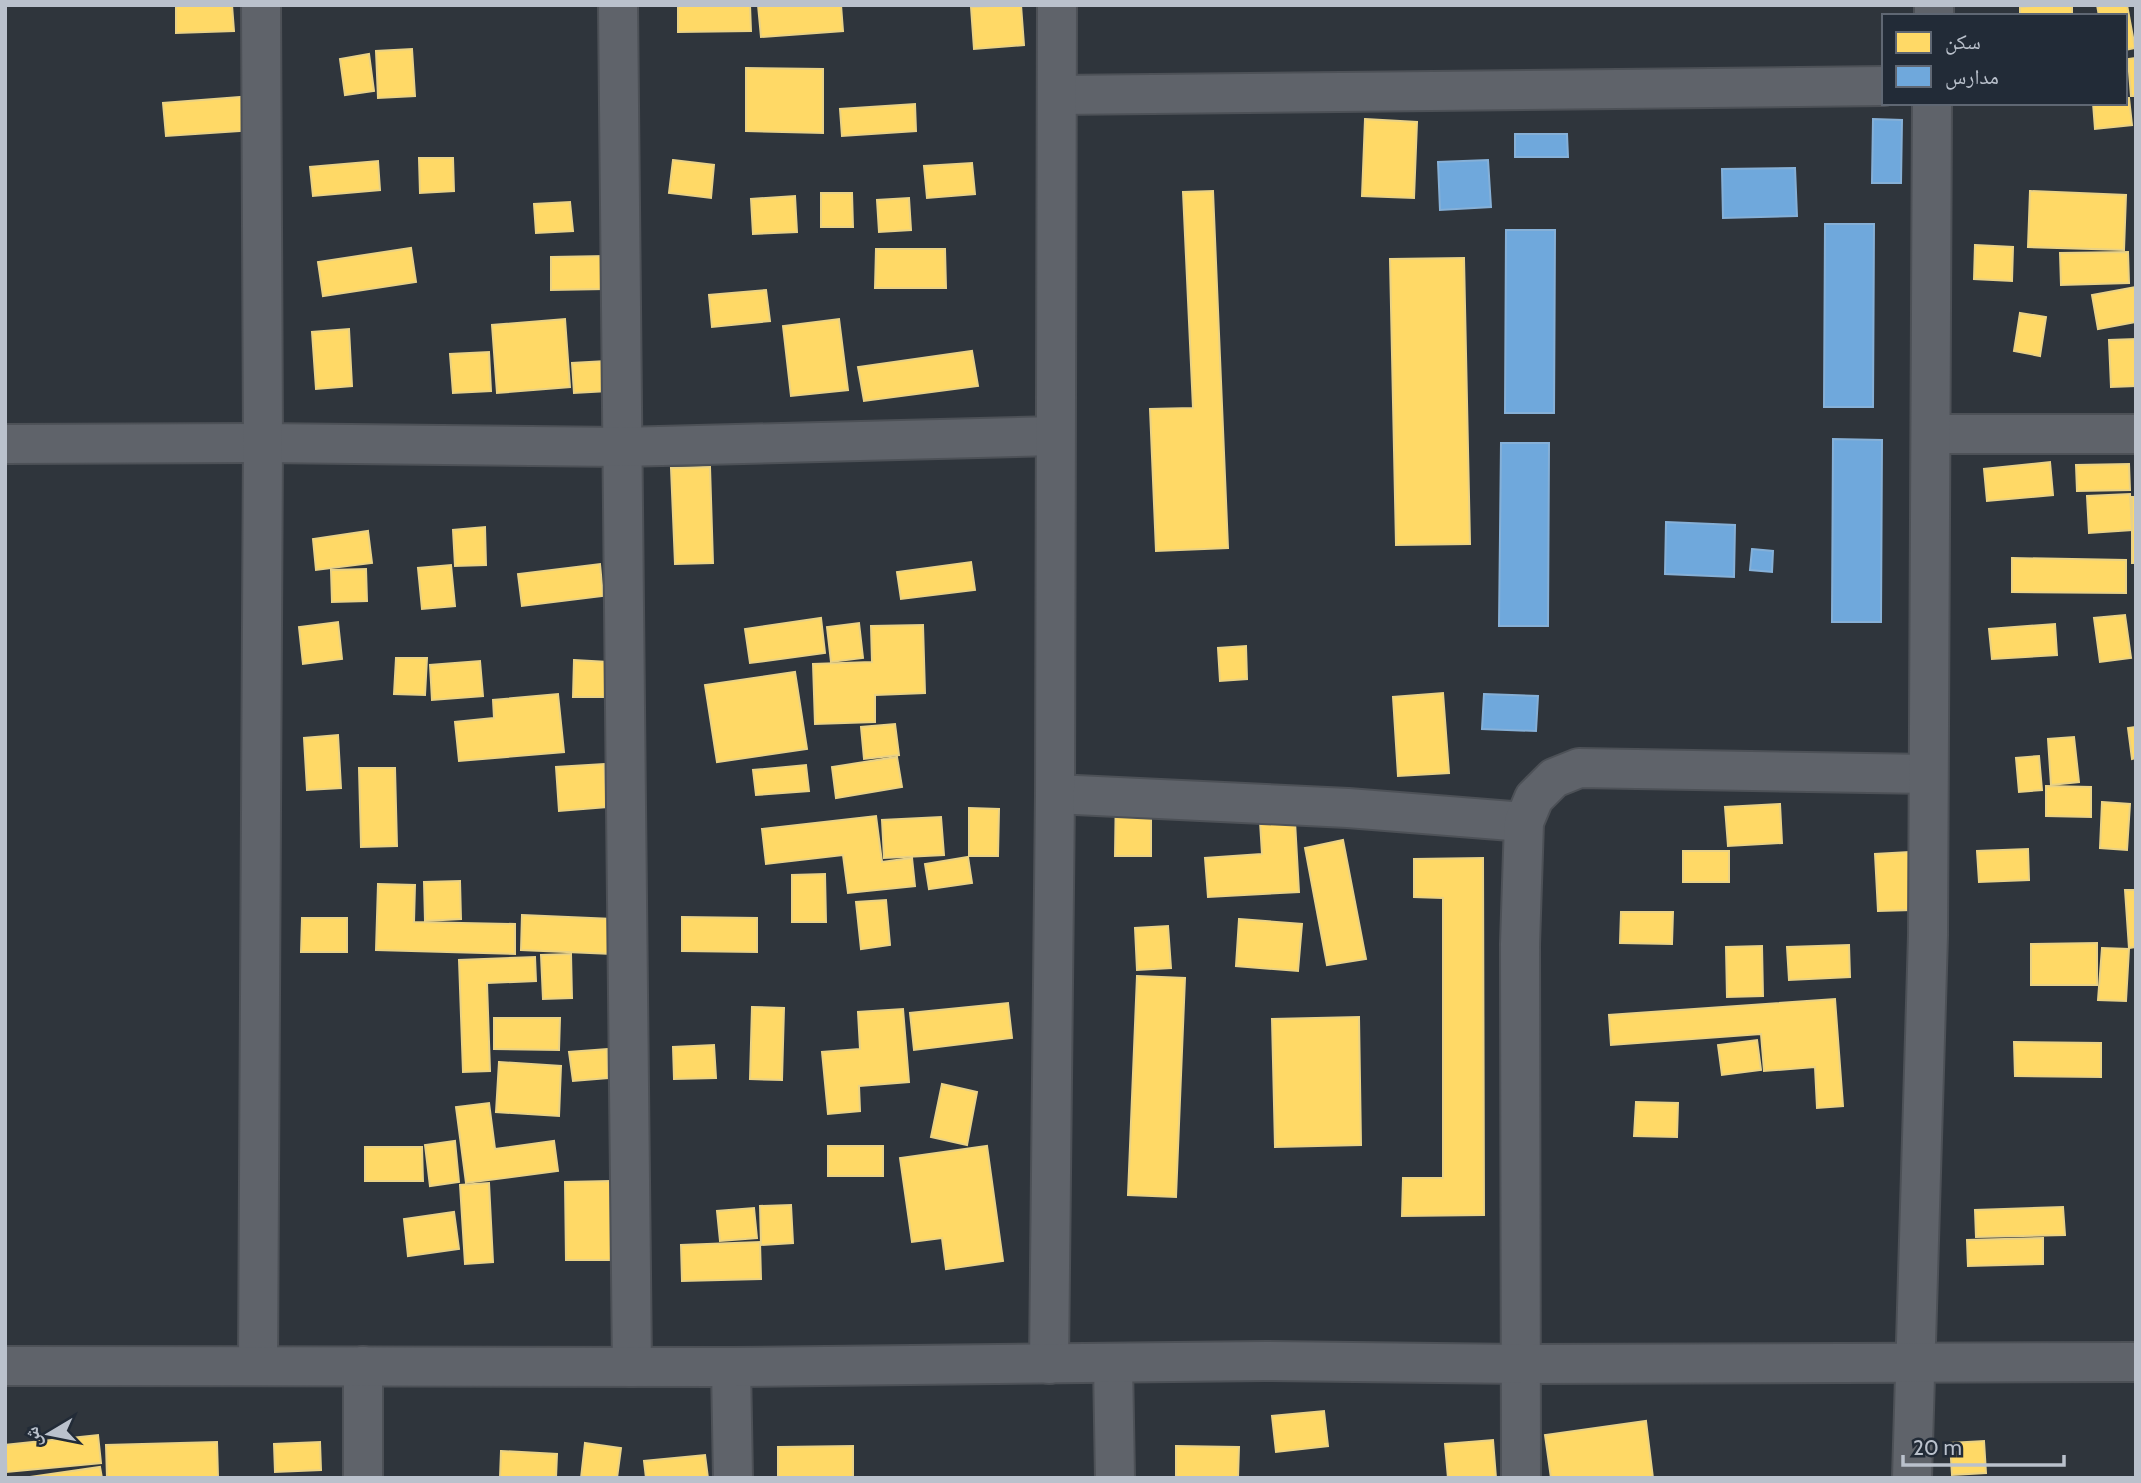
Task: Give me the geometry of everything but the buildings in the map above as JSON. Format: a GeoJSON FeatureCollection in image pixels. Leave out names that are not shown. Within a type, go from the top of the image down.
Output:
{"type":"FeatureCollection","features":[{"type":"Feature","properties":{"kind":"street"},"geometry":{"type":"LineString","coordinates":[[258,1366],[263,443],[261,5]]}},
{"type":"Feature","properties":{"kind":"street"},"geometry":{"type":"LineString","coordinates":[[618,5],[632,1367]]}},
{"type":"Feature","properties":{"kind":"street"},"geometry":{"type":"LineString","coordinates":[[1049,1364],[1055,794],[1057,5]]}},
{"type":"Feature","properties":{"kind":"street"},"geometry":{"type":"LineString","coordinates":[[1057,95],[1882,86]]}},
{"type":"Feature","properties":{"kind":"street"},"geometry":{"type":"LineString","coordinates":[[1912,1478],[1928,935],[1932,105]]}},
{"type":"Feature","properties":{"kind":"street"},"geometry":{"type":"LineString","coordinates":[[1931,434],[2136,433]]}},
{"type":"Feature","properties":{"kind":"street"},"geometry":{"type":"LineString","coordinates":[[5,444],[263,443],[621,447],[1055,436]]}},
{"type":"Feature","properties":{"kind":"street"},"geometry":{"type":"LineString","coordinates":[[1521,1478],[1520,944],[1524,822],[1534,799],[1554,778],[1580,768],[1928,774]]}},
{"type":"Feature","properties":{"kind":"street"},"geometry":{"type":"LineString","coordinates":[[1055,794],[1348,808],[1524,822]]}},
{"type":"Feature","properties":{"kind":"street"},"geometry":{"type":"LineString","coordinates":[[5,1366],[731,1367],[1265,1361],[1522,1364],[2136,1362]]}},
{"type":"Feature","properties":{"kind":"street"},"geometry":{"type":"LineString","coordinates":[[1113,1364],[1115,1478]]}},
{"type":"Feature","properties":{"kind":"street"},"geometry":{"type":"LineString","coordinates":[[363,1366],[363,1478]]}},
{"type":"Feature","properties":{"kind":"street"},"geometry":{"type":"LineString","coordinates":[[731,1367],[733,1478]]}}]}
